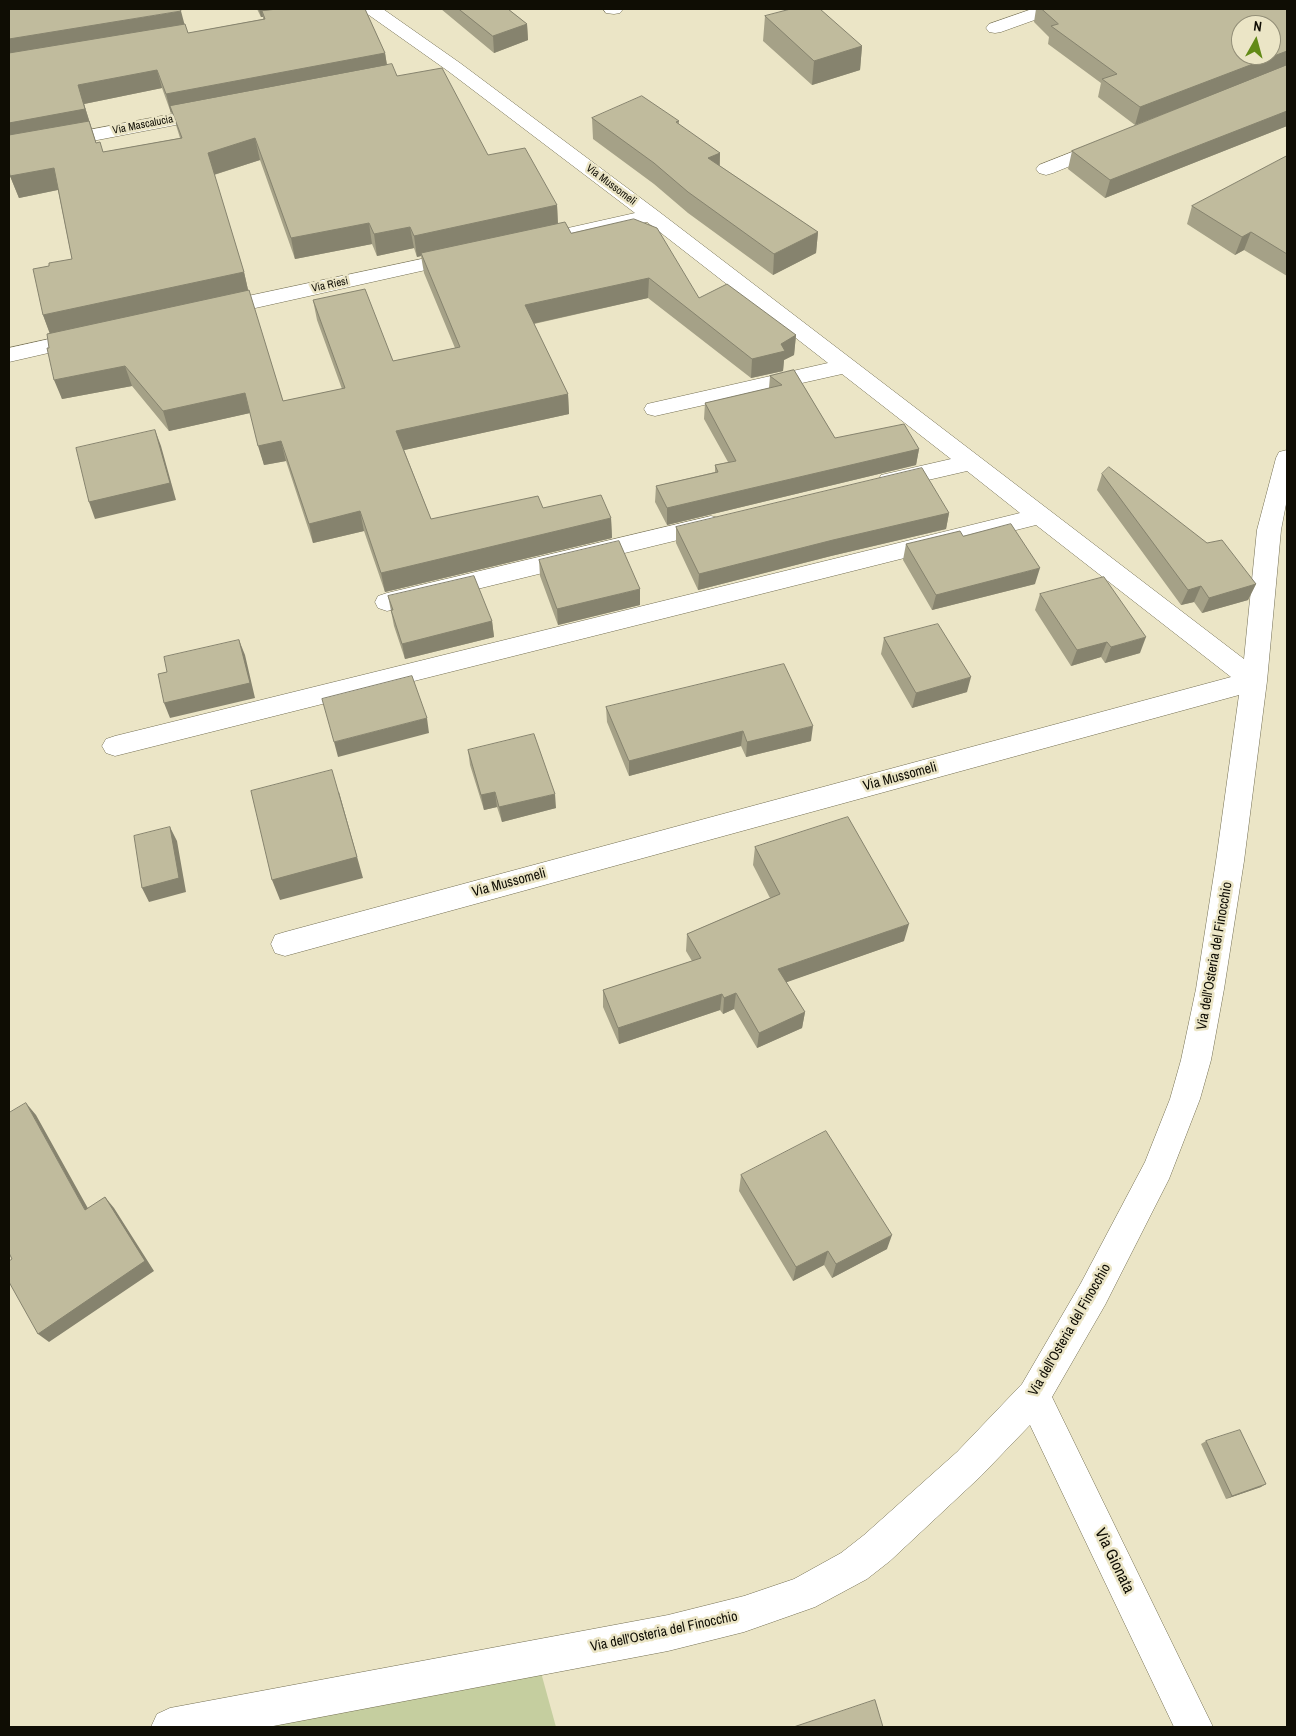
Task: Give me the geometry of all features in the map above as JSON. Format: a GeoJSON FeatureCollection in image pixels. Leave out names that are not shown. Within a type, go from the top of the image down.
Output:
{"type":"FeatureCollection","features":[{"type":"Feature","properties":{"kind":"street","name":"Via Mussomeli"},"geometry":{"type":"LineString","coordinates":[[372,9],[454,67],[651,215],[1254,681]]}},
{"type":"Feature","properties":{"kind":"street"},"geometry":{"type":"LineString","coordinates":[[995,28],[1048,9]]}},
{"type":"Feature","properties":{"kind":"street"},"geometry":{"type":"LineString","coordinates":[[425,72],[454,67]]}},
{"type":"Feature","properties":{"kind":"street","name":"Via Mascalucia"},"geometry":{"type":"LineString","coordinates":[[9,151],[232,109]]}},
{"type":"Feature","properties":{"kind":"street"},"geometry":{"type":"LineString","coordinates":[[1046,169],[1120,139]]}},
{"type":"Feature","properties":{"kind":"street"},"geometry":{"type":"LineString","coordinates":[[554,236],[651,215]]}},
{"type":"Feature","properties":{"kind":"street","name":"Via Riesi"},"geometry":{"type":"LineString","coordinates":[[194,315],[476,254]]}},
{"type":"Feature","properties":{"kind":"street"},"geometry":{"type":"LineString","coordinates":[[9,353],[107,334]]}},
{"type":"Feature","properties":{"kind":"street"},"geometry":{"type":"LineString","coordinates":[[655,409],[846,366]]}},
{"type":"Feature","properties":{"kind":"street","name":"Via dell'Osteria del Finocchio"},"geometry":{"type":"LineString","coordinates":[[170,1727],[668,1633],[744,1614],[802,1594],[854,1566],[899,1529],[969,1464],[1034,1396],[1093,1294],[1144,1197],[1173,1134],[1186,1099],[1200,1044],[1210,989],[1230,861],[1254,681],[1269,530],[1287,458]]}},
{"type":"Feature","properties":{"kind":"street"},"geometry":{"type":"LineString","coordinates":[[866,487],[970,462]]}},
{"type":"Feature","properties":{"kind":"street"},"geometry":{"type":"LineString","coordinates":[[116,746],[1040,516]]}},
{"type":"Feature","properties":{"kind":"street"},"geometry":{"type":"LineString","coordinates":[[387,602],[732,519]]}},
{"type":"Feature","properties":{"kind":"street","name":"Via Mussomeli"},"geometry":{"type":"LineString","coordinates":[[285,944],[1254,681]]}},
{"type":"Feature","properties":{"kind":"street","name":"Via Gionata"},"geometry":{"type":"LineString","coordinates":[[1034,1396],[1194,1727]]}},
{"type":"Feature","properties":{"kind":"green space"},"geometry":{"type":"Polygon","coordinates":[[[537,1658],[556,1727],[169,1727],[537,1658]]]}},
{"type":"Feature","properties":{"kind":"building"},"geometry":{"type":"Polygon","coordinates":[[[9,9],[180,9],[181,11],[9,39],[9,9]]]}},
{"type":"Feature","properties":{"kind":"building"},"geometry":{"type":"Polygon","coordinates":[[[278,9],[365,9],[385,53],[166,94],[157,70],[78,85],[85,109],[9,123],[9,53],[185,24],[188,33],[265,19],[262,11],[278,9]]]}},
{"type":"Feature","properties":{"kind":"building"},"geometry":{"type":"Polygon","coordinates":[[[459,9],[508,9],[527,24],[493,36],[459,9]]]}},
{"type":"Feature","properties":{"kind":"building"},"geometry":{"type":"Polygon","coordinates":[[[791,9],[820,9],[862,46],[814,61],[765,16],[791,9]]]}},
{"type":"Feature","properties":{"kind":"building"},"geometry":{"type":"Polygon","coordinates":[[[1042,9],[1287,9],[1287,51],[1281,53],[1281,15],[1231,15],[1231,65],[1250,65],[1140,107],[1102,79],[1117,74],[1051,26],[1058,24],[1042,9]]]}},
{"type":"Feature","properties":{"kind":"building"},"geometry":{"type":"Polygon","coordinates":[[[392,64],[397,76],[442,68],[488,155],[525,148],[557,205],[414,236],[410,227],[374,234],[369,223],[291,238],[255,138],[208,153],[244,272],[43,315],[33,269],[49,266],[49,263],[72,259],[54,168],[10,176],[9,135],[89,121],[96,143],[100,142],[103,152],[182,138],[170,106],[392,64]]]}},
{"type":"Feature","properties":{"kind":"building"},"geometry":{"type":"Polygon","coordinates":[[[1287,65],[1287,111],[1110,180],[1072,151],[1287,65]]]}},
{"type":"Feature","properties":{"kind":"building"},"geometry":{"type":"Polygon","coordinates":[[[642,96],[679,121],[676,122],[720,153],[708,158],[818,232],[774,254],[688,192],[654,163],[592,118],[642,96]]]}},
{"type":"Feature","properties":{"kind":"building"},"geometry":{"type":"Polygon","coordinates":[[[1287,156],[1287,254],[1251,232],[1242,237],[1192,206],[1287,156]]]}},
{"type":"Feature","properties":{"kind":"building"},"geometry":{"type":"Polygon","coordinates":[[[634,219],[657,228],[699,298],[727,284],[796,335],[781,344],[785,351],[752,359],[649,278],[525,305],[568,394],[396,431],[431,519],[538,496],[543,508],[601,495],[611,518],[381,573],[360,511],[309,524],[281,441],[258,446],[245,393],[163,411],[125,366],[54,380],[47,348],[49,348],[47,334],[249,290],[283,401],[345,388],[313,300],[365,289],[393,361],[460,347],[421,253],[565,222],[571,233],[634,219]]]}},
{"type":"Feature","properties":{"kind":"building"},"geometry":{"type":"Polygon","coordinates":[[[794,370],[835,438],[904,424],[919,449],[667,508],[656,486],[718,472],[715,465],[736,461],[705,403],[782,385],[770,376],[794,370]]]}},
{"type":"Feature","properties":{"kind":"building"},"geometry":{"type":"Polygon","coordinates":[[[155,430],[170,483],[89,502],[76,448],[155,430]]]}},
{"type":"Feature","properties":{"kind":"building"},"geometry":{"type":"Polygon","coordinates":[[[1109,467],[1207,543],[1222,540],[1256,584],[1209,598],[1201,586],[1188,590],[1102,474],[1109,467]]]}},
{"type":"Feature","properties":{"kind":"building"},"geometry":{"type":"Polygon","coordinates":[[[922,468],[949,513],[699,574],[676,527],[922,468]]]}},
{"type":"Feature","properties":{"kind":"building"},"geometry":{"type":"Polygon","coordinates":[[[1011,524],[1040,568],[936,595],[906,544],[960,531],[963,536],[1011,524]]]}},
{"type":"Feature","properties":{"kind":"building"},"geometry":{"type":"Polygon","coordinates":[[[619,541],[640,589],[557,609],[539,560],[619,541]]]}},
{"type":"Feature","properties":{"kind":"building"},"geometry":{"type":"Polygon","coordinates":[[[474,576],[492,621],[402,644],[388,596],[474,576]]]}},
{"type":"Feature","properties":{"kind":"building"},"geometry":{"type":"Polygon","coordinates":[[[1104,577],[1146,637],[1111,647],[1107,642],[1077,650],[1040,594],[1104,577]]]}},
{"type":"Feature","properties":{"kind":"building"},"geometry":{"type":"Polygon","coordinates":[[[938,624],[971,677],[916,693],[884,638],[938,624]]]}},
{"type":"Feature","properties":{"kind":"building"},"geometry":{"type":"Polygon","coordinates":[[[239,640],[250,683],[164,703],[158,674],[167,672],[164,657],[239,640]]]}},
{"type":"Feature","properties":{"kind":"building"},"geometry":{"type":"Polygon","coordinates":[[[784,664],[813,726],[747,742],[743,731],[629,761],[606,707],[784,664]]]}},
{"type":"Feature","properties":{"kind":"building"},"geometry":{"type":"Polygon","coordinates":[[[412,676],[427,718],[334,742],[322,699],[412,676]]]}},
{"type":"Feature","properties":{"kind":"building"},"geometry":{"type":"Polygon","coordinates":[[[534,734],[555,794],[499,807],[495,792],[481,795],[468,750],[534,734]]]}},
{"type":"Feature","properties":{"kind":"building"},"geometry":{"type":"Polygon","coordinates":[[[332,770],[357,857],[272,880],[251,791],[332,770]]]}},
{"type":"Feature","properties":{"kind":"building"},"geometry":{"type":"Polygon","coordinates":[[[848,817],[909,924],[778,969],[805,1012],[759,1033],[736,993],[724,998],[722,994],[618,1028],[603,990],[701,958],[687,934],[780,894],[755,847],[848,817]]]}},
{"type":"Feature","properties":{"kind":"building"},"geometry":{"type":"Polygon","coordinates":[[[170,827],[179,878],[142,888],[134,836],[170,827]]]}},
{"type":"Feature","properties":{"kind":"building"},"geometry":{"type":"Polygon","coordinates":[[[26,1103],[85,1210],[105,1197],[145,1261],[38,1334],[9,1282],[9,1261],[12,1259],[9,1253],[9,1113],[26,1103]]]}},
{"type":"Feature","properties":{"kind":"building"},"geometry":{"type":"Polygon","coordinates":[[[826,1131],[892,1235],[836,1264],[828,1251],[796,1267],[741,1175],[826,1131]]]}},
{"type":"Feature","properties":{"kind":"building"},"geometry":{"type":"Polygon","coordinates":[[[1240,1430],[1266,1484],[1232,1496],[1206,1441],[1240,1430]]]}},
{"type":"Feature","properties":{"kind":"building"},"geometry":{"type":"Polygon","coordinates":[[[875,1700],[883,1727],[794,1727],[875,1700]]]}}]}
